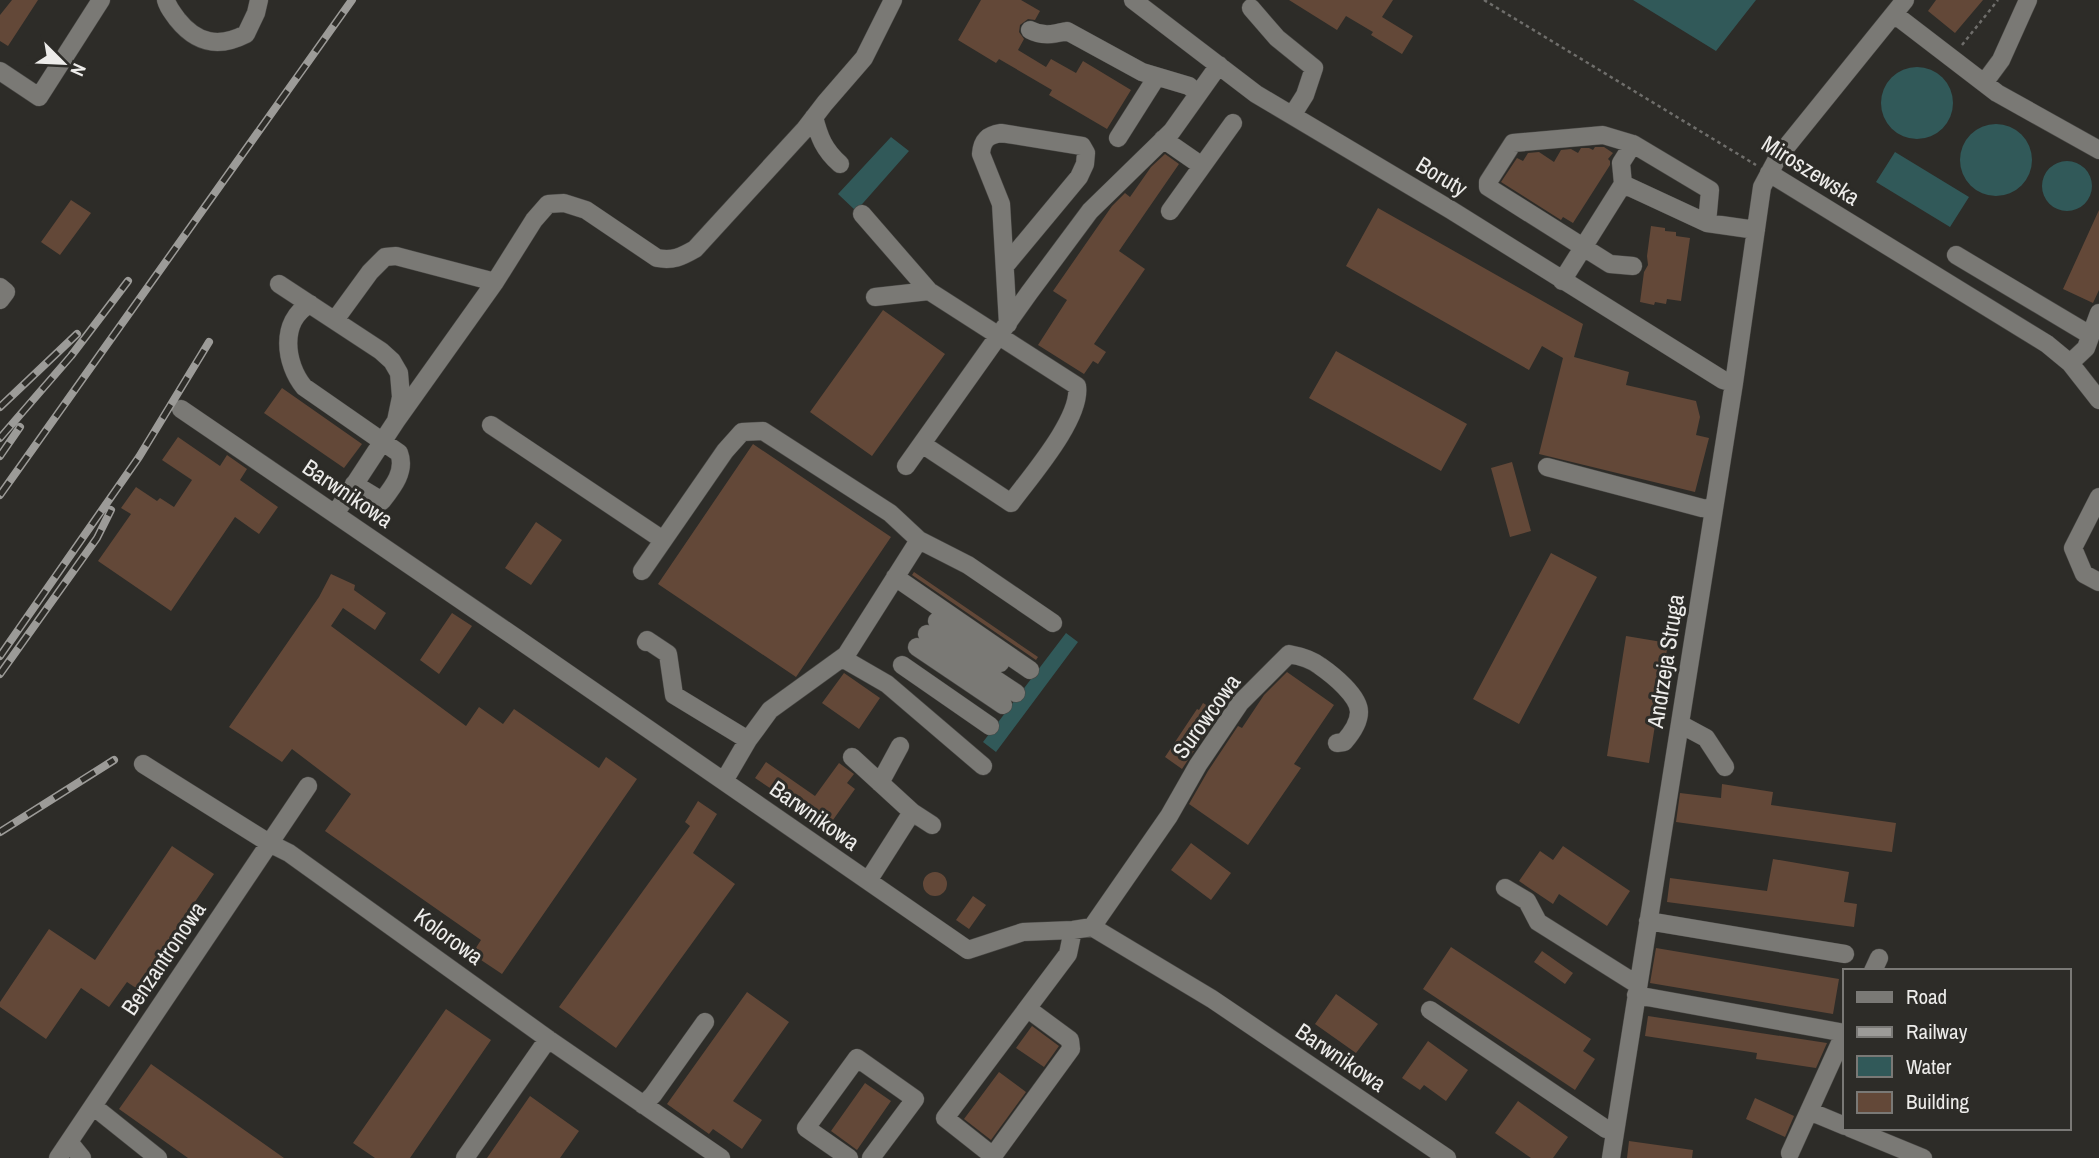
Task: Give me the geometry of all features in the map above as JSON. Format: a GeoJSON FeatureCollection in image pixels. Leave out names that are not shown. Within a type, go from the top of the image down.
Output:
{"type":"FeatureCollection","features":[{"type":"Feature","properties":{"kind":"street"},"geometry":{"type":"LineString","coordinates":[[0,71],[39,97],[101,0]]}},
{"type":"Feature","properties":{"kind":"street"},"geometry":{"type":"LineString","coordinates":[[166,0],[183,26],[201,40],[223,43],[246,34],[259,0]]}},
{"type":"Feature","properties":{"kind":"street"},"geometry":{"type":"LineString","coordinates":[[335,514],[382,441],[495,282],[534,220],[548,204],[564,203],[586,210],[657,258],[680,258],[695,249],[864,58],[893,0]]}},
{"type":"Feature","properties":{"kind":"street","name":"Boruty"},"geometry":{"type":"LineString","coordinates":[[1133,0],[1256,94],[1451,210],[1723,380],[1734,383]]}},
{"type":"Feature","properties":{"kind":"street"},"geometry":{"type":"LineString","coordinates":[[1984,83],[2001,60],[2028,0]]}},
{"type":"Feature","properties":{"kind":"street"},"geometry":{"type":"LineString","coordinates":[[1899,7],[1951,58],[1997,93],[2099,150]]}},
{"type":"Feature","properties":{"kind":"street","name":"Andrzeja Struga"},"geometry":{"type":"LineString","coordinates":[[1611,1158],[1734,383],[1762,187],[1778,157],[1899,7]]}},
{"type":"Feature","properties":{"kind":"street"},"geometry":{"type":"LineString","coordinates":[[1251,8],[1277,38],[1314,68],[1305,95],[1293,114]]}},
{"type":"Feature","properties":{"kind":"street"},"geometry":{"type":"LineString","coordinates":[[1030,30],[1037,34],[1050,35],[1067,31],[1142,72],[1189,86],[1198,94]]}},
{"type":"Feature","properties":{"kind":"street"},"geometry":{"type":"LineString","coordinates":[[906,466],[1090,211],[1163,139],[1219,65]]}},
{"type":"Feature","properties":{"kind":"street"},"geometry":{"type":"LineString","coordinates":[[1118,138],[1156,78]]}},
{"type":"Feature","properties":{"kind":"street"},"geometry":{"type":"LineString","coordinates":[[814,117],[824,148],[840,164]]}},
{"type":"Feature","properties":{"kind":"street"},"geometry":{"type":"LineString","coordinates":[[1170,211],[1233,123]]}},
{"type":"Feature","properties":{"kind":"street"},"geometry":{"type":"LineString","coordinates":[[1003,329],[1005,266],[1001,204],[981,154],[985,140],[1001,132],[1082,146],[1086,153],[1079,177],[1005,266]]}},
{"type":"Feature","properties":{"kind":"street"},"geometry":{"type":"LineString","coordinates":[[1633,266],[1611,264],[1488,187],[1488,182],[1513,143],[1603,135],[1633,144],[1710,190],[1707,223]]}},
{"type":"Feature","properties":{"kind":"street"},"geometry":{"type":"LineString","coordinates":[[1163,139],[1202,166]]}},
{"type":"Feature","properties":{"kind":"street"},"geometry":{"type":"LineString","coordinates":[[1562,281],[1623,184],[1621,163],[1633,144]]}},
{"type":"Feature","properties":{"kind":"street","name":"Miroszewska"},"geometry":{"type":"LineString","coordinates":[[1769,173],[2047,344],[2070,363],[2099,400]]}},
{"type":"Feature","properties":{"kind":"street"},"geometry":{"type":"LineString","coordinates":[[1623,184],[1707,223],[1756,230]]}},
{"type":"Feature","properties":{"kind":"street"},"geometry":{"type":"LineString","coordinates":[[862,214],[929,291],[1003,329],[1077,386],[1079,394],[1075,407],[1063,431],[1011,503],[922,444]]}},
{"type":"Feature","properties":{"kind":"street"},"geometry":{"type":"LineString","coordinates":[[1956,255],[2090,335]]}},
{"type":"Feature","properties":{"kind":"street"},"geometry":{"type":"LineString","coordinates":[[335,320],[370,272],[385,257],[397,256],[495,282]]}},
{"type":"Feature","properties":{"kind":"street"},"geometry":{"type":"LineString","coordinates":[[279,284],[392,361],[399,373],[401,397],[396,421]]}},
{"type":"Feature","properties":{"kind":"street"},"geometry":{"type":"LineString","coordinates":[[0,287],[6,292],[0,300]]}},
{"type":"Feature","properties":{"kind":"street"},"geometry":{"type":"LineString","coordinates":[[875,297],[929,291]]}},
{"type":"Feature","properties":{"kind":"street"},"geometry":{"type":"LineString","coordinates":[[310,304],[297,313],[288,331],[289,351],[296,377],[304,387],[399,453],[402,461],[395,484],[382,501],[354,484]]}},
{"type":"Feature","properties":{"kind":"street"},"geometry":{"type":"LineString","coordinates":[[2070,363],[2085,348],[2099,313]]}},
{"type":"Feature","properties":{"kind":"street","name":"Barwnikowa"},"geometry":{"type":"LineString","coordinates":[[181,409],[968,950],[1023,932],[1092,927],[1212,999],[1447,1158]]}},
{"type":"Feature","properties":{"kind":"street"},"geometry":{"type":"LineString","coordinates":[[491,425],[663,540]]}},
{"type":"Feature","properties":{"kind":"street"},"geometry":{"type":"LineString","coordinates":[[642,571],[725,451],[742,432],[763,431],[890,513],[919,540],[968,565],[1053,623]]}},
{"type":"Feature","properties":{"kind":"street"},"geometry":{"type":"LineString","coordinates":[[1547,467],[1713,509]]}},
{"type":"Feature","properties":{"kind":"street"},"geometry":{"type":"LineString","coordinates":[[2099,497],[2073,548],[2084,574],[2099,582]]}},
{"type":"Feature","properties":{"kind":"street"},"geometry":{"type":"LineString","coordinates":[[724,781],[748,740],[770,710],[846,655],[919,540]]}},
{"type":"Feature","properties":{"kind":"street"},"geometry":{"type":"LineString","coordinates":[[895,577],[954,662],[1018,686]]}},
{"type":"Feature","properties":{"kind":"street"},"geometry":{"type":"LineString","coordinates":[[887,684],[931,628]]}},
{"type":"Feature","properties":{"kind":"street"},"geometry":{"type":"LineString","coordinates":[[931,628],[986,673],[1018,686]]}},
{"type":"Feature","properties":{"kind":"street"},"geometry":{"type":"LineString","coordinates":[[931,628],[1018,686]]}},
{"type":"Feature","properties":{"kind":"street"},"geometry":{"type":"LineString","coordinates":[[646,642],[647,640],[668,654],[674,695],[748,740]]}},
{"type":"Feature","properties":{"kind":"street","name":"Surowcowa"},"geometry":{"type":"LineString","coordinates":[[1092,927],[1169,816],[1198,765],[1240,703],[1289,654],[1302,656],[1320,666],[1356,698],[1360,713],[1354,729],[1344,742],[1336,743]]}},
{"type":"Feature","properties":{"kind":"street"},"geometry":{"type":"LineString","coordinates":[[842,658],[887,684],[983,766]]}},
{"type":"Feature","properties":{"kind":"street"},"geometry":{"type":"LineString","coordinates":[[902,665],[990,726]]}},
{"type":"Feature","properties":{"kind":"street"},"geometry":{"type":"LineString","coordinates":[[930,721],[946,696]]}},
{"type":"Feature","properties":{"kind":"street"},"geometry":{"type":"LineString","coordinates":[[1680,724],[1706,738],[1725,768]]}},
{"type":"Feature","properties":{"kind":"street"},"geometry":{"type":"LineString","coordinates":[[880,783],[900,746]]}},
{"type":"Feature","properties":{"kind":"street"},"geometry":{"type":"LineString","coordinates":[[852,757],[912,812],[932,825]]}},
{"type":"Feature","properties":{"kind":"street","name":"Kolorowa"},"geometry":{"type":"LineString","coordinates":[[143,764],[289,853],[548,1039],[720,1158]]}},
{"type":"Feature","properties":{"kind":"street","name":"Benzantronowa"},"geometry":{"type":"LineString","coordinates":[[58,1158],[307,786]]}},
{"type":"Feature","properties":{"kind":"street"},"geometry":{"type":"LineString","coordinates":[[868,881],[912,812]]}},
{"type":"Feature","properties":{"kind":"street"},"geometry":{"type":"LineString","coordinates":[[1505,888],[1527,901],[1538,922],[1637,990],[1843,1032]]}},
{"type":"Feature","properties":{"kind":"street"},"geometry":{"type":"LineString","coordinates":[[1648,921],[1845,954]]}},
{"type":"Feature","properties":{"kind":"street"},"geometry":{"type":"LineString","coordinates":[[1028,1009],[1070,1040],[1071,1049],[993,1156],[945,1118],[1068,954],[1073,930]]}},
{"type":"Feature","properties":{"kind":"street"},"geometry":{"type":"LineString","coordinates":[[1430,1010],[1606,1129],[1615,1131]]}},
{"type":"Feature","properties":{"kind":"street"},"geometry":{"type":"LineString","coordinates":[[643,1104],[653,1095],[705,1022]]}},
{"type":"Feature","properties":{"kind":"street"},"geometry":{"type":"LineString","coordinates":[[1790,1153],[1843,1036]]}},
{"type":"Feature","properties":{"kind":"street"},"geometry":{"type":"LineString","coordinates":[[465,1158],[548,1039]]}},
{"type":"Feature","properties":{"kind":"street"},"geometry":{"type":"LineString","coordinates":[[849,1158],[806,1128],[857,1058],[915,1099],[871,1158]]}},
{"type":"Feature","properties":{"kind":"street"},"geometry":{"type":"LineString","coordinates":[[93,1106],[158,1158]]}},
{"type":"Feature","properties":{"kind":"street"},"geometry":{"type":"LineString","coordinates":[[1809,1111],[1843,1125]]}},
{"type":"Feature","properties":{"kind":"street"},"geometry":{"type":"LineString","coordinates":[[1855,1130],[1923,1158]]}},
{"type":"Feature","properties":{"kind":"street"},"geometry":{"type":"LineString","coordinates":[[69,1142],[82,1158]]}},
{"type":"Feature","properties":{"kind":"path","name":"Miroszewska"},"geometry":{"type":"LineString","coordinates":[[1484,0],[1769,173]]}},
{"type":"Feature","properties":{"kind":"path"},"geometry":{"type":"LineString","coordinates":[[1951,58],[1998,0]]}},
{"type":"Feature","properties":{"kind":"water"},"geometry":{"type":"Polygon","coordinates":[[[1633,0],[1756,0],[1716,51],[1633,0]]]}},
{"type":"Feature","properties":{"kind":"water"},"geometry":{"type":"Polygon","coordinates":[[[1917,67],[1937,73],[1947,83],[1953,103],[1947,123],[1937,133],[1917,139],[1897,133],[1887,123],[1881,103],[1887,83],[1897,73],[1917,67]]]}},
{"type":"Feature","properties":{"kind":"water"},"geometry":{"type":"Polygon","coordinates":[[[1996,124],[2016,130],[2026,140],[2032,160],[2026,180],[2016,190],[1996,196],[1976,190],[1966,180],[1960,160],[1966,140],[1976,130],[1996,124]]]}},
{"type":"Feature","properties":{"kind":"water"},"geometry":{"type":"Polygon","coordinates":[[[891,137],[909,151],[856,211],[838,194],[891,137]]]}},
{"type":"Feature","properties":{"kind":"water"},"geometry":{"type":"Polygon","coordinates":[[[1895,152],[1969,197],[1950,227],[1876,182],[1895,152]]]}},
{"type":"Feature","properties":{"kind":"water"},"geometry":{"type":"Polygon","coordinates":[[[2067,161],[2084,169],[2092,186],[2084,203],[2067,211],[2050,203],[2042,186],[2050,169],[2067,161]]]}},
{"type":"Feature","properties":{"kind":"water"},"geometry":{"type":"Polygon","coordinates":[[[1066,633],[1078,642],[996,752],[983,742],[1066,633]]]}},
{"type":"Feature","properties":{"kind":"building"},"geometry":{"type":"Polygon","coordinates":[[[12,0],[38,0],[8,46],[0,41],[0,15],[12,0]]]}},
{"type":"Feature","properties":{"kind":"building"},"geometry":{"type":"Polygon","coordinates":[[[981,0],[1021,0],[1040,11],[1035,20],[1028,19],[1020,25],[1019,32],[1024,39],[1018,50],[1046,67],[1051,59],[1076,73],[1083,61],[1131,90],[1107,129],[1049,95],[1052,90],[999,59],[996,63],[958,40],[981,0]]]}},
{"type":"Feature","properties":{"kind":"building"},"geometry":{"type":"Polygon","coordinates":[[[1289,0],[1393,0],[1382,17],[1413,36],[1402,54],[1346,16],[1337,30],[1289,0]]]}},
{"type":"Feature","properties":{"kind":"building"},"geometry":{"type":"Polygon","coordinates":[[[1936,0],[1983,0],[1955,33],[1928,11],[1936,0]]]}},
{"type":"Feature","properties":{"kind":"building"},"geometry":{"type":"Polygon","coordinates":[[[1595,147],[1604,147],[1613,153],[1608,159],[1610,165],[1573,223],[1563,217],[1561,220],[1501,182],[1517,158],[1523,161],[1528,153],[1539,152],[1554,162],[1561,150],[1571,149],[1578,153],[1581,148],[1593,150],[1595,147]]]}},
{"type":"Feature","properties":{"kind":"building"},"geometry":{"type":"Polygon","coordinates":[[[1165,154],[1179,164],[1119,251],[1145,269],[1094,344],[1106,352],[1098,364],[1093,361],[1084,374],[1038,345],[1067,300],[1053,291],[1112,206],[1125,193],[1130,197],[1151,167],[1165,154]]]}},
{"type":"Feature","properties":{"kind":"building"},"geometry":{"type":"Polygon","coordinates":[[[71,200],[91,213],[60,255],[41,242],[71,200]]]}},
{"type":"Feature","properties":{"kind":"building"},"geometry":{"type":"Polygon","coordinates":[[[1378,208],[1583,324],[1574,357],[1629,372],[1626,385],[1696,401],[1700,417],[1696,435],[1709,438],[1695,492],[1539,454],[1563,358],[1542,346],[1529,370],[1346,266],[1378,208]]]}},
{"type":"Feature","properties":{"kind":"building"},"geometry":{"type":"Polygon","coordinates":[[[2099,210],[2099,290],[2093,303],[2063,289],[2099,210]]]}},
{"type":"Feature","properties":{"kind":"building"},"geometry":{"type":"Polygon","coordinates":[[[1651,226],[1676,232],[1676,236],[1690,238],[1681,301],[1667,299],[1666,304],[1655,302],[1654,305],[1640,302],[1644,272],[1648,265],[1651,226]]]}},
{"type":"Feature","properties":{"kind":"building"},"geometry":{"type":"Polygon","coordinates":[[[883,310],[945,354],[872,456],[810,412],[883,310]]]}},
{"type":"Feature","properties":{"kind":"building"},"geometry":{"type":"Polygon","coordinates":[[[1336,351],[1467,424],[1441,471],[1309,398],[1336,351]]]}},
{"type":"Feature","properties":{"kind":"building"},"geometry":{"type":"Polygon","coordinates":[[[282,388],[362,444],[344,468],[264,413],[282,388]]]}},
{"type":"Feature","properties":{"kind":"building"},"geometry":{"type":"Polygon","coordinates":[[[178,437],[220,466],[227,455],[247,469],[240,480],[278,507],[259,534],[235,517],[171,611],[98,561],[131,514],[121,508],[136,487],[157,501],[160,498],[174,507],[192,480],[162,460],[178,437]]]}},
{"type":"Feature","properties":{"kind":"building"},"geometry":{"type":"Polygon","coordinates":[[[753,444],[891,537],[796,677],[658,584],[753,444]]]}},
{"type":"Feature","properties":{"kind":"building"},"geometry":{"type":"Polygon","coordinates":[[[1512,462],[1531,531],[1510,537],[1491,468],[1512,462]]]}},
{"type":"Feature","properties":{"kind":"building"},"geometry":{"type":"Polygon","coordinates":[[[536,522],[562,540],[531,585],[505,568],[536,522]]]}},
{"type":"Feature","properties":{"kind":"building"},"geometry":{"type":"Polygon","coordinates":[[[1551,553],[1597,577],[1519,724],[1473,699],[1551,553]]]}},
{"type":"Feature","properties":{"kind":"building"},"geometry":{"type":"Polygon","coordinates":[[[914,572],[1038,657],[1036,660],[912,575],[914,572]]]}},
{"type":"Feature","properties":{"kind":"building"},"geometry":{"type":"Polygon","coordinates":[[[331,574],[355,585],[354,590],[386,613],[375,630],[343,608],[331,626],[466,726],[479,707],[503,724],[514,709],[599,768],[606,757],[637,779],[502,974],[472,954],[481,940],[325,831],[351,794],[292,749],[282,762],[229,727],[319,597],[331,574]]]}},
{"type":"Feature","properties":{"kind":"building"},"geometry":{"type":"Polygon","coordinates":[[[452,613],[472,626],[439,674],[420,660],[452,613]]]}},
{"type":"Feature","properties":{"kind":"building"},"geometry":{"type":"Polygon","coordinates":[[[1626,636],[1668,643],[1649,763],[1607,756],[1626,636]]]}},
{"type":"Feature","properties":{"kind":"building"},"geometry":{"type":"Polygon","coordinates":[[[1287,672],[1334,705],[1294,764],[1301,768],[1248,845],[1189,804],[1238,726],[1242,728],[1264,695],[1287,672]]]}},
{"type":"Feature","properties":{"kind":"building"},"geometry":{"type":"Polygon","coordinates":[[[844,673],[880,698],[859,729],[822,703],[844,673]]]}},
{"type":"Feature","properties":{"kind":"building"},"geometry":{"type":"Polygon","coordinates":[[[1203,703],[1219,713],[1182,769],[1165,757],[1203,703]]]}},
{"type":"Feature","properties":{"kind":"building"},"geometry":{"type":"Polygon","coordinates":[[[766,762],[815,796],[839,763],[854,774],[847,783],[855,789],[828,827],[755,778],[766,762]]]}},
{"type":"Feature","properties":{"kind":"building"},"geometry":{"type":"Polygon","coordinates":[[[1722,784],[1773,792],[1771,805],[1896,823],[1892,852],[1676,822],[1680,793],[1721,798],[1722,784]]]}},
{"type":"Feature","properties":{"kind":"building"},"geometry":{"type":"Polygon","coordinates":[[[698,801],[717,814],[693,853],[735,884],[616,1048],[559,1007],[690,826],[685,822],[698,801]]]}},
{"type":"Feature","properties":{"kind":"building"},"geometry":{"type":"Polygon","coordinates":[[[1191,843],[1231,873],[1211,900],[1171,870],[1191,843]]]}},
{"type":"Feature","properties":{"kind":"building"},"geometry":{"type":"Polygon","coordinates":[[[172,846],[214,874],[136,988],[127,982],[109,1007],[81,988],[46,1039],[0,1007],[0,1002],[49,929],[95,960],[172,846]]]}},
{"type":"Feature","properties":{"kind":"building"},"geometry":{"type":"Polygon","coordinates":[[[1563,846],[1630,891],[1607,926],[1559,894],[1553,904],[1519,881],[1540,851],[1553,860],[1563,846]]]}},
{"type":"Feature","properties":{"kind":"building"},"geometry":{"type":"Polygon","coordinates":[[[1773,859],[1849,872],[1844,902],[1857,904],[1854,927],[1667,902],[1670,878],[1767,891],[1773,859]]]}},
{"type":"Feature","properties":{"kind":"building"},"geometry":{"type":"Polygon","coordinates":[[[935,872],[944,875],[947,884],[944,893],[935,896],[926,893],[923,884],[926,875],[935,872]]]}},
{"type":"Feature","properties":{"kind":"building"},"geometry":{"type":"Polygon","coordinates":[[[973,896],[986,905],[969,929],[956,920],[973,896]]]}},
{"type":"Feature","properties":{"kind":"building"},"geometry":{"type":"Polygon","coordinates":[[[1451,947],[1591,1039],[1583,1051],[1595,1059],[1575,1090],[1423,989],[1451,947]]]}},
{"type":"Feature","properties":{"kind":"building"},"geometry":{"type":"Polygon","coordinates":[[[1656,948],[1839,979],[1833,1014],[1650,983],[1656,948]]]}},
{"type":"Feature","properties":{"kind":"building"},"geometry":{"type":"Polygon","coordinates":[[[1542,951],[1573,973],[1565,984],[1534,962],[1542,951]]]}},
{"type":"Feature","properties":{"kind":"building"},"geometry":{"type":"Polygon","coordinates":[[[747,992],[789,1022],[733,1101],[762,1120],[742,1149],[713,1129],[709,1134],[667,1104],[747,992]]]}},
{"type":"Feature","properties":{"kind":"building"},"geometry":{"type":"Polygon","coordinates":[[[1336,994],[1378,1024],[1356,1053],[1315,1024],[1336,994]]]}},
{"type":"Feature","properties":{"kind":"building"},"geometry":{"type":"Polygon","coordinates":[[[446,1009],[491,1040],[410,1158],[375,1158],[353,1143],[446,1009]]]}},
{"type":"Feature","properties":{"kind":"building"},"geometry":{"type":"Polygon","coordinates":[[[1648,1016],[1827,1043],[1816,1068],[1756,1059],[1757,1053],[1645,1036],[1648,1016]]]}},
{"type":"Feature","properties":{"kind":"building"},"geometry":{"type":"Polygon","coordinates":[[[1032,1026],[1059,1046],[1044,1067],[1016,1048],[1032,1026]]]}},
{"type":"Feature","properties":{"kind":"building"},"geometry":{"type":"Polygon","coordinates":[[[1428,1041],[1468,1070],[1446,1101],[1424,1085],[1420,1090],[1402,1078],[1428,1041]]]}},
{"type":"Feature","properties":{"kind":"building"},"geometry":{"type":"Polygon","coordinates":[[[151,1064],[284,1158],[188,1158],[119,1109],[151,1064]]]}},
{"type":"Feature","properties":{"kind":"building"},"geometry":{"type":"Polygon","coordinates":[[[999,1072],[1026,1092],[991,1140],[964,1119],[999,1072]]]}},
{"type":"Feature","properties":{"kind":"building"},"geometry":{"type":"Polygon","coordinates":[[[865,1083],[891,1101],[857,1150],[831,1131],[865,1083]]]}},
{"type":"Feature","properties":{"kind":"building"},"geometry":{"type":"Polygon","coordinates":[[[530,1096],[579,1131],[560,1158],[487,1158],[530,1096]]]}},
{"type":"Feature","properties":{"kind":"building"},"geometry":{"type":"Polygon","coordinates":[[[1755,1098],[1794,1116],[1785,1137],[1746,1119],[1755,1098]]]}},
{"type":"Feature","properties":{"kind":"building"},"geometry":{"type":"Polygon","coordinates":[[[1518,1101],[1568,1137],[1553,1158],[1531,1158],[1495,1133],[1518,1101]]]}},
{"type":"Feature","properties":{"kind":"building"},"geometry":{"type":"Polygon","coordinates":[[[1629,1141],[1693,1150],[1692,1158],[1627,1158],[1629,1141]]]}},
{"type":"Feature","properties":{"kind":"railway"},"geometry":{"type":"LineString","coordinates":[[0,495],[352,0]]}},
{"type":"Feature","properties":{"kind":"railway"},"geometry":{"type":"LineString","coordinates":[[0,438],[71,356],[128,281]]}},
{"type":"Feature","properties":{"kind":"railway"},"geometry":{"type":"LineString","coordinates":[[0,407],[77,334]]}},
{"type":"Feature","properties":{"kind":"railway"},"geometry":{"type":"LineString","coordinates":[[0,656],[139,457],[209,342]]}},
{"type":"Feature","properties":{"kind":"railway"},"geometry":{"type":"LineString","coordinates":[[0,456],[20,427]]}},
{"type":"Feature","properties":{"kind":"railway"},"geometry":{"type":"LineString","coordinates":[[0,674],[97,538],[111,510]]}},
{"type":"Feature","properties":{"kind":"railway"},"geometry":{"type":"LineString","coordinates":[[0,832],[114,760]]}}]}
